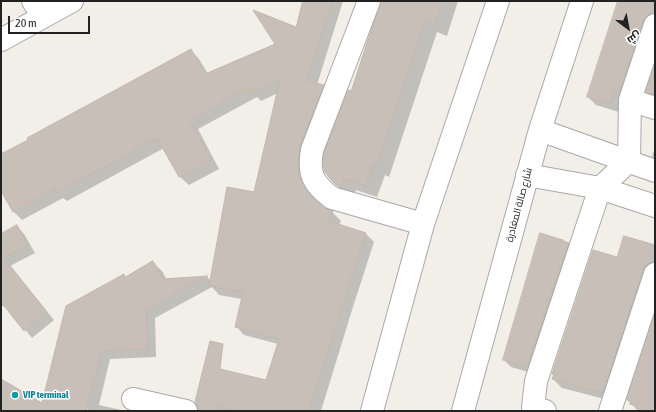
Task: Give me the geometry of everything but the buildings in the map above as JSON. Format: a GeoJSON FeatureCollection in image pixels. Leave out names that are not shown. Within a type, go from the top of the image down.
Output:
{"type":"FeatureCollection","features":[{"type":"Feature","properties":{"kind":"street"},"geometry":{"type":"LineString","coordinates":[[1,40],[38,9],[72,1]]}},
{"type":"Feature","properties":{"kind":"street"},"geometry":{"type":"LineString","coordinates":[[369,1],[312,150],[310,164],[312,178],[320,189],[332,198],[423,224]]}},
{"type":"Feature","properties":{"kind":"street"},"geometry":{"type":"LineString","coordinates":[[372,411],[423,224],[498,1]]}},
{"type":"Feature","properties":{"kind":"street","name":"شارع صالة المغادرة"},"geometry":{"type":"LineString","coordinates":[[463,411],[540,130],[582,1]]}},
{"type":"Feature","properties":{"kind":"street"},"geometry":{"type":"LineString","coordinates":[[545,411],[533,407],[536,381],[600,188],[628,162],[630,100],[655,25]]}},
{"type":"Feature","properties":{"kind":"street"},"geometry":{"type":"LineString","coordinates":[[630,100],[655,108]]}},
{"type":"Feature","properties":{"kind":"street"},"geometry":{"type":"LineString","coordinates":[[540,130],[655,171]]}},
{"type":"Feature","properties":{"kind":"street"},"geometry":{"type":"LineString","coordinates":[[527,175],[600,188],[655,206]]}},
{"type":"Feature","properties":{"kind":"street"},"geometry":{"type":"LineString","coordinates":[[392,213],[423,224]]}},
{"type":"Feature","properties":{"kind":"street"},"geometry":{"type":"LineString","coordinates":[[610,411],[655,274]]}},
{"type":"Feature","properties":{"kind":"street"},"geometry":{"type":"LineString","coordinates":[[133,399],[186,411]]}},
{"type":"Feature","properties":{"kind":"place","name":"VIP terminal"},"geometry":{"type":"Point","coordinates":[15,395]}}]}
